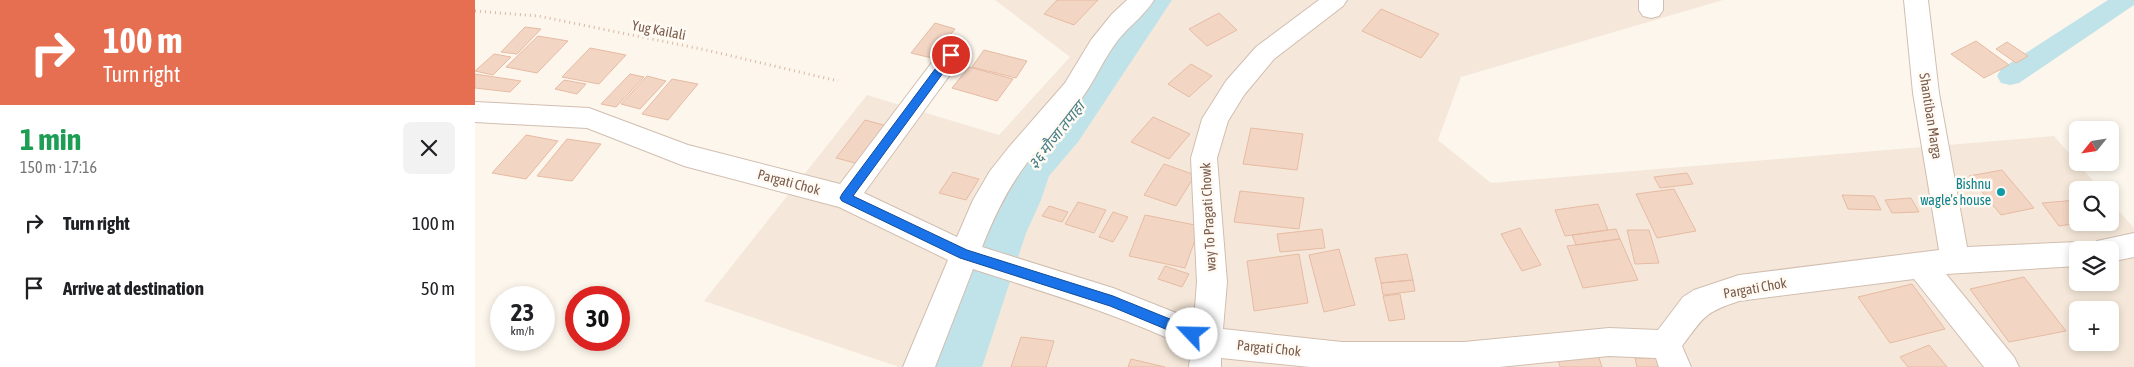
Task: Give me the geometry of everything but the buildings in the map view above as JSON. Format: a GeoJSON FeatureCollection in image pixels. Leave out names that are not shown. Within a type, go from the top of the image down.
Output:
{"type":"FeatureCollection","features":[{"type":"Feature","properties":{"kind":"street"},"geometry":{"type":"LineString","coordinates":[[919,367],[969,255],[983,208],[999,179],[1018,154],[1051,120],[1074,90],[1100,46],[1120,20],[1142,0]]}},
{"type":"Feature","properties":{"kind":"street","name":"way To Pragati Chowk"},"geometry":{"type":"LineString","coordinates":[[1206,354],[1212,282],[1204,158],[1215,119],[1235,88],[1265,53],[1335,0]]}},
{"type":"Feature","properties":{"kind":"street","name":"Shantiban Marga"},"geometry":{"type":"LineString","coordinates":[[1916,0],[1926,93],[1955,260]]}},
{"type":"Feature","properties":{"kind":"street"},"geometry":{"type":"LineString","coordinates":[[846,198],[951,55]]}},
{"type":"Feature","properties":{"kind":"street","name":"Pargati Chok"},"geometry":{"type":"LineString","coordinates":[[475,112],[589,118],[684,155],[846,198],[969,255],[1113,301],[1160,320],[1206,354],[1464,356],[1609,342],[1670,355],[1694,306],[1705,299],[1739,288],[1921,266],[1955,260],[2069,254]]}},
{"type":"Feature","properties":{"kind":"street"},"geometry":{"type":"LineString","coordinates":[[2119,248],[2134,245]]}},
{"type":"Feature","properties":{"kind":"street"},"geometry":{"type":"LineString","coordinates":[[1921,266],[2003,367]]}},
{"type":"Feature","properties":{"kind":"path","name":"Yug Kailali"},"geometry":{"type":"LineString","coordinates":[[475,11],[537,16],[705,50],[838,81]]}},
{"type":"Feature","properties":{"kind":"shaded area"},"geometry":{"type":"Polygon","coordinates":[[[995,0],[1723,0],[1461,77],[1438,140],[1491,183],[2054,136],[2069,153],[2069,171],[2084,171],[2093,181],[2069,181],[2069,231],[2119,231],[2119,211],[2134,228],[2134,367],[899,367],[704,301],[867,95],[999,135],[1070,57],[995,0]]]}},
{"type":"Feature","properties":{"kind":"waterway","name":"३६ मौजा तपाहा"},"geometry":{"type":"LineString","coordinates":[[955,367],[1001,233],[1017,200],[1029,167],[1062,130],[1152,0]]}},
{"type":"Feature","properties":{"kind":"waterway"},"geometry":{"type":"LineString","coordinates":[[2010,76],[2125,0]]}},
{"type":"Feature","properties":{"kind":"place","name":"Bishnu wagle's house"},"geometry":{"type":"Point","coordinates":[2001,192]}},
{"type":"Feature","properties":{"kind":"route"},"geometry":{"type":"LineString","coordinates":[[951,55],[846,198],[964,254],[1113,301],[1192,334]]}}]}
